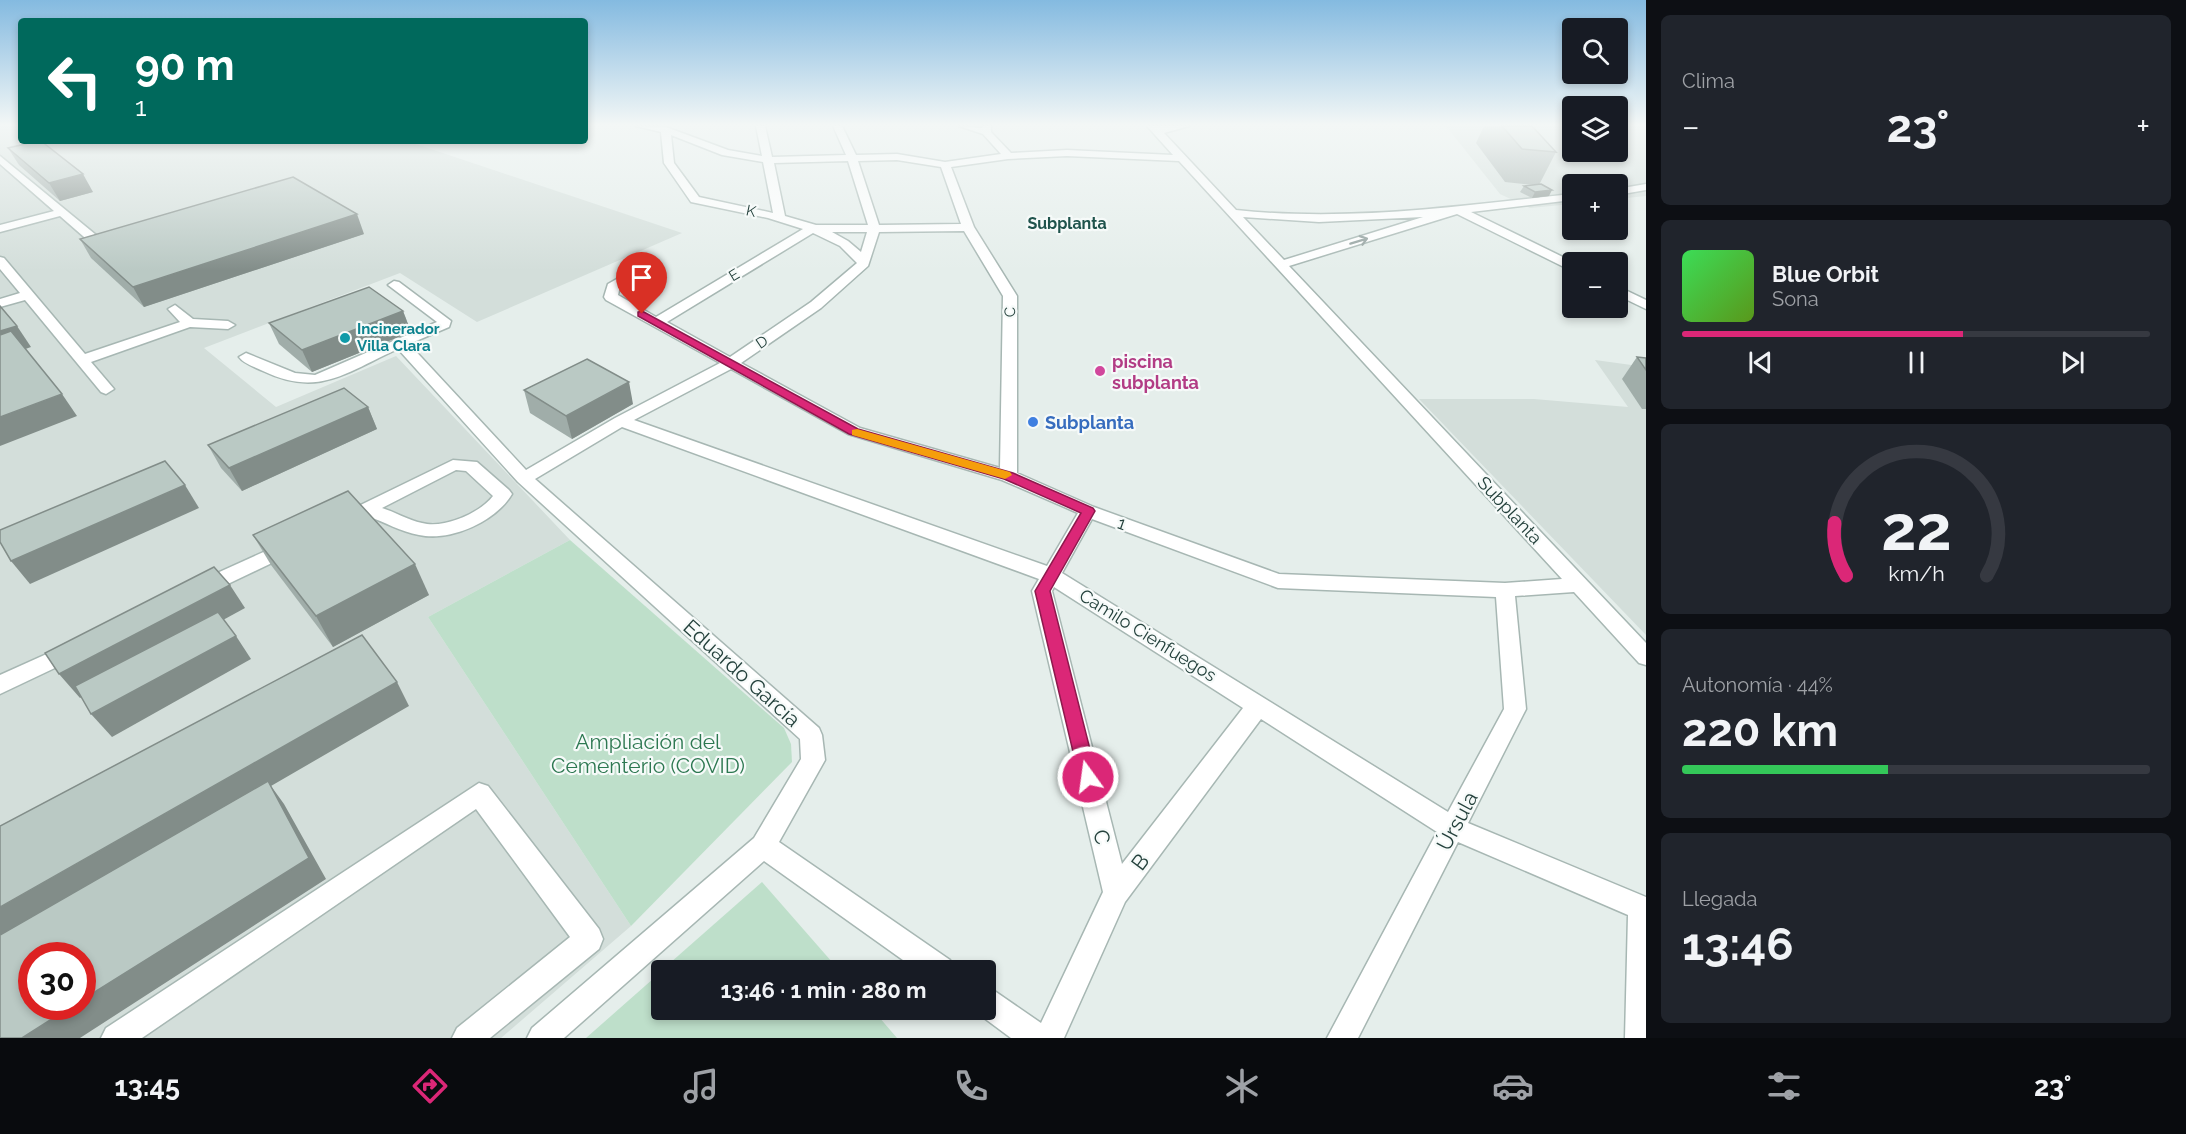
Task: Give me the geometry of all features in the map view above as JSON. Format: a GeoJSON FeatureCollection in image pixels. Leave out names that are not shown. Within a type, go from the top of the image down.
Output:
{"type":"FeatureCollection","features":[{"type":"Feature","properties":{"kind":"street"},"geometry":{"type":"LineString","coordinates":[[18,174],[103,247]]}},
{"type":"Feature","properties":{"kind":"street","name":"K"},"geometry":{"type":"LineString","coordinates":[[677,174],[695,200],[780,218],[811,229],[843,242],[864,263]]}},
{"type":"Feature","properties":{"kind":"street"},"geometry":{"type":"LineString","coordinates":[[771,174],[780,218]]}},
{"type":"Feature","properties":{"kind":"street"},"geometry":{"type":"LineString","coordinates":[[857,174],[873,228],[864,263]]}},
{"type":"Feature","properties":{"kind":"street","name":"C"},"geometry":{"type":"LineString","coordinates":[[949,174],[968,226],[1011,296],[1008,476]]}},
{"type":"Feature","properties":{"kind":"street","name":"Subplanta"},"geometry":{"type":"LineString","coordinates":[[1199,174],[1646,657]]}},
{"type":"Feature","properties":{"kind":"street"},"geometry":{"type":"LineString","coordinates":[[1628,190],[1646,187]]}},
{"type":"Feature","properties":{"kind":"street"},"geometry":{"type":"LineString","coordinates":[[1284,219],[1390,218],[1562,198]]}},
{"type":"Feature","properties":{"kind":"street"},"geometry":{"type":"LineString","coordinates":[[1283,264],[1324,240],[1458,210],[1562,262]]}},
{"type":"Feature","properties":{"kind":"street"},"geometry":{"type":"LineString","coordinates":[[0,229],[62,212]]}},
{"type":"Feature","properties":{"kind":"street"},"geometry":{"type":"LineString","coordinates":[[1235,213],[1306,224],[1324,240]]}},
{"type":"Feature","properties":{"kind":"street","name":"K"},"geometry":{"type":"LineString","coordinates":[[811,229],[968,226]]}},
{"type":"Feature","properties":{"kind":"street","name":"E"},"geometry":{"type":"LineString","coordinates":[[657,322],[811,229]]}},
{"type":"Feature","properties":{"kind":"street"},"geometry":{"type":"LineString","coordinates":[[0,261],[106,390]]}},
{"type":"Feature","properties":{"kind":"street","name":"D"},"geometry":{"type":"LineString","coordinates":[[524,478],[621,421],[729,364],[816,306],[864,263]]}},
{"type":"Feature","properties":{"kind":"street","name":"1"},"geometry":{"type":"LineString","coordinates":[[647,267],[614,284],[611,297],[854,431],[1008,476],[1088,511],[1278,581],[1505,590],[1580,585]]}},
{"type":"Feature","properties":{"kind":"street"},"geometry":{"type":"LineString","coordinates":[[246,357],[298,379],[309,381],[444,324],[444,321],[398,288],[382,299]]}},
{"type":"Feature","properties":{"kind":"street"},"geometry":{"type":"LineString","coordinates":[[0,303],[28,295]]}},
{"type":"Feature","properties":{"kind":"street"},"geometry":{"type":"LineString","coordinates":[[1628,296],[1646,305]]}},
{"type":"Feature","properties":{"kind":"street"},"geometry":{"type":"LineString","coordinates":[[175,309],[189,323]]}},
{"type":"Feature","properties":{"kind":"street"},"geometry":{"type":"LineString","coordinates":[[82,360],[189,323],[228,325]]}},
{"type":"Feature","properties":{"kind":"street","name":"Eduardo García"},"geometry":{"type":"LineString","coordinates":[[401,344],[524,478],[811,735],[813,760],[763,846],[542,1038]]}},
{"type":"Feature","properties":{"kind":"street","name":"Camilo Cienfuegos"},"geometry":{"type":"LineString","coordinates":[[621,421],[1050,575],[1259,704],[1453,828],[1644,910]]}},
{"type":"Feature","properties":{"kind":"street"},"geometry":{"type":"LineString","coordinates":[[324,529],[453,465],[471,466],[503,494],[496,507],[450,529],[433,533],[420,531],[391,516],[367,508]]}},
{"type":"Feature","properties":{"kind":"street","name":"C"},"geometry":{"type":"LineString","coordinates":[[1088,511],[1042,591],[1116,893]]}},
{"type":"Feature","properties":{"kind":"street"},"geometry":{"type":"LineString","coordinates":[[184,597],[302,540]]}},
{"type":"Feature","properties":{"kind":"street","name":"Úrsula"},"geometry":{"type":"LineString","coordinates":[[1342,1038],[1515,709],[1505,590]]}},
{"type":"Feature","properties":{"kind":"street"},"geometry":{"type":"LineString","coordinates":[[0,686],[86,644]]}},
{"type":"Feature","properties":{"kind":"street","name":"B"},"geometry":{"type":"LineString","coordinates":[[1049,1038],[1116,893],[1259,704]]}},
{"type":"Feature","properties":{"kind":"street"},"geometry":{"type":"LineString","coordinates":[[116,1038],[479,794],[589,939],[467,1038]]}},
{"type":"Feature","properties":{"kind":"street"},"geometry":{"type":"LineString","coordinates":[[763,846],[926,960]]}},
{"type":"Feature","properties":{"kind":"street"},"geometry":{"type":"LineString","coordinates":[[1640,1038],[1644,910]]}},
{"type":"Feature","properties":{"kind":"street"},"geometry":{"type":"LineString","coordinates":[[996,1009],[1036,1038]]}},
{"type":"Feature","properties":{"kind":"shaded area"},"geometry":{"type":"Polygon","coordinates":[[[0,174],[507,174],[682,233],[477,322],[400,273],[204,348],[276,407],[396,356],[570,540],[428,617],[631,926],[501,1038],[0,1038],[0,174]]]}},
{"type":"Feature","properties":{"kind":"shaded area"},"geometry":{"type":"Polygon","coordinates":[[[1484,174],[1562,174],[1562,205],[1530,208],[1500,194],[1484,174]]]}},
{"type":"Feature","properties":{"kind":"shaded area"},"geometry":{"type":"Polygon","coordinates":[[[1628,174],[1646,174],[1646,196],[1628,198],[1628,174]]]}},
{"type":"Feature","properties":{"kind":"shaded area"},"geometry":{"type":"Polygon","coordinates":[[[1595,360],[1646,367],[1646,635],[1419,399],[1534,399],[1628,407],[1595,360]]]}},
{"type":"Feature","properties":{"kind":"green space","name":"Ampliación del Cementerio (COVID)"},"geometry":{"type":"Polygon","coordinates":[[[570,540],[784,728],[791,744],[792,762],[631,926],[428,617],[570,540]]]}},
{"type":"Feature","properties":{"kind":"green space"},"geometry":{"type":"Polygon","coordinates":[[[762,882],[830,960],[673,960],[762,882]]]}},
{"type":"Feature","properties":{"kind":"green space"},"geometry":{"type":"Polygon","coordinates":[[[651,981],[651,1020],[882,1020],[897,1038],[586,1038],[651,981]]]}},
{"type":"Feature","properties":{"kind":"building"},"geometry":{"type":"Polygon","coordinates":[[[39,174],[81,174],[49,183],[39,174]]]}},
{"type":"Feature","properties":{"kind":"building"},"geometry":{"type":"Polygon","coordinates":[[[293,177],[357,214],[133,287],[80,239],[293,177]]]}},
{"type":"Feature","properties":{"kind":"building"},"geometry":{"type":"Polygon","coordinates":[[[1541,184],[1552,190],[1535,192],[1524,186],[1541,184]]]}},
{"type":"Feature","properties":{"kind":"building"},"geometry":{"type":"Polygon","coordinates":[[[369,287],[403,311],[302,350],[269,323],[369,287]]]}},
{"type":"Feature","properties":{"kind":"building"},"geometry":{"type":"Polygon","coordinates":[[[0,306],[17,326],[0,331],[0,306]]]}},
{"type":"Feature","properties":{"kind":"building"},"geometry":{"type":"Polygon","coordinates":[[[11,331],[62,394],[0,417],[0,335],[11,331]]]}},
{"type":"Feature","properties":{"kind":"building"},"geometry":{"type":"Polygon","coordinates":[[[1637,357],[1646,358],[1646,370],[1637,357]]]}},
{"type":"Feature","properties":{"kind":"building"},"geometry":{"type":"Polygon","coordinates":[[[587,359],[629,382],[566,416],[524,390],[587,359]]]}},
{"type":"Feature","properties":{"kind":"building"},"geometry":{"type":"Polygon","coordinates":[[[344,388],[368,407],[229,468],[208,445],[344,388]]]}},
{"type":"Feature","properties":{"kind":"building"},"geometry":{"type":"Polygon","coordinates":[[[165,461],[185,485],[11,561],[0,542],[0,530],[165,461]]]}},
{"type":"Feature","properties":{"kind":"building"},"geometry":{"type":"Polygon","coordinates":[[[348,491],[415,564],[316,616],[253,535],[348,491]]]}},
{"type":"Feature","properties":{"kind":"building"},"geometry":{"type":"Polygon","coordinates":[[[214,567],[230,585],[59,674],[45,653],[214,567]]]}},
{"type":"Feature","properties":{"kind":"building"},"geometry":{"type":"Polygon","coordinates":[[[218,612],[236,636],[91,714],[75,686],[218,612]]]}},
{"type":"Feature","properties":{"kind":"building"},"geometry":{"type":"Polygon","coordinates":[[[362,635],[397,682],[0,907],[0,826],[362,635]]]}},
{"type":"Feature","properties":{"kind":"building"},"geometry":{"type":"Polygon","coordinates":[[[268,781],[309,858],[96,991],[96,942],[18,942],[18,1020],[50,1020],[22,1038],[0,1038],[0,935],[268,781]]]}},
{"type":"Feature","properties":{"kind":"slow traffic"},"geometry":{"type":"LineString","coordinates":[[857,432],[1005,475]]}},
{"type":"Feature","properties":{"kind":"place","name":"Incinerador Villa Clara"},"geometry":{"type":"Point","coordinates":[345,338]}},
{"type":"Feature","properties":{"kind":"place","name":"piscina subplanta"},"geometry":{"type":"Point","coordinates":[1100,371]}},
{"type":"Feature","properties":{"kind":"place","name":"Subplanta"},"geometry":{"type":"Point","coordinates":[1033,422]}},
{"type":"Feature","properties":{"kind":"district","name":"Subplanta"},"geometry":{"type":"Point","coordinates":[1067,223]}},
{"type":"Feature","properties":{"kind":"route"},"geometry":{"type":"LineString","coordinates":[[642,314],[854,431],[1008,476],[1088,511],[1042,591],[1088,777]]}}]}
